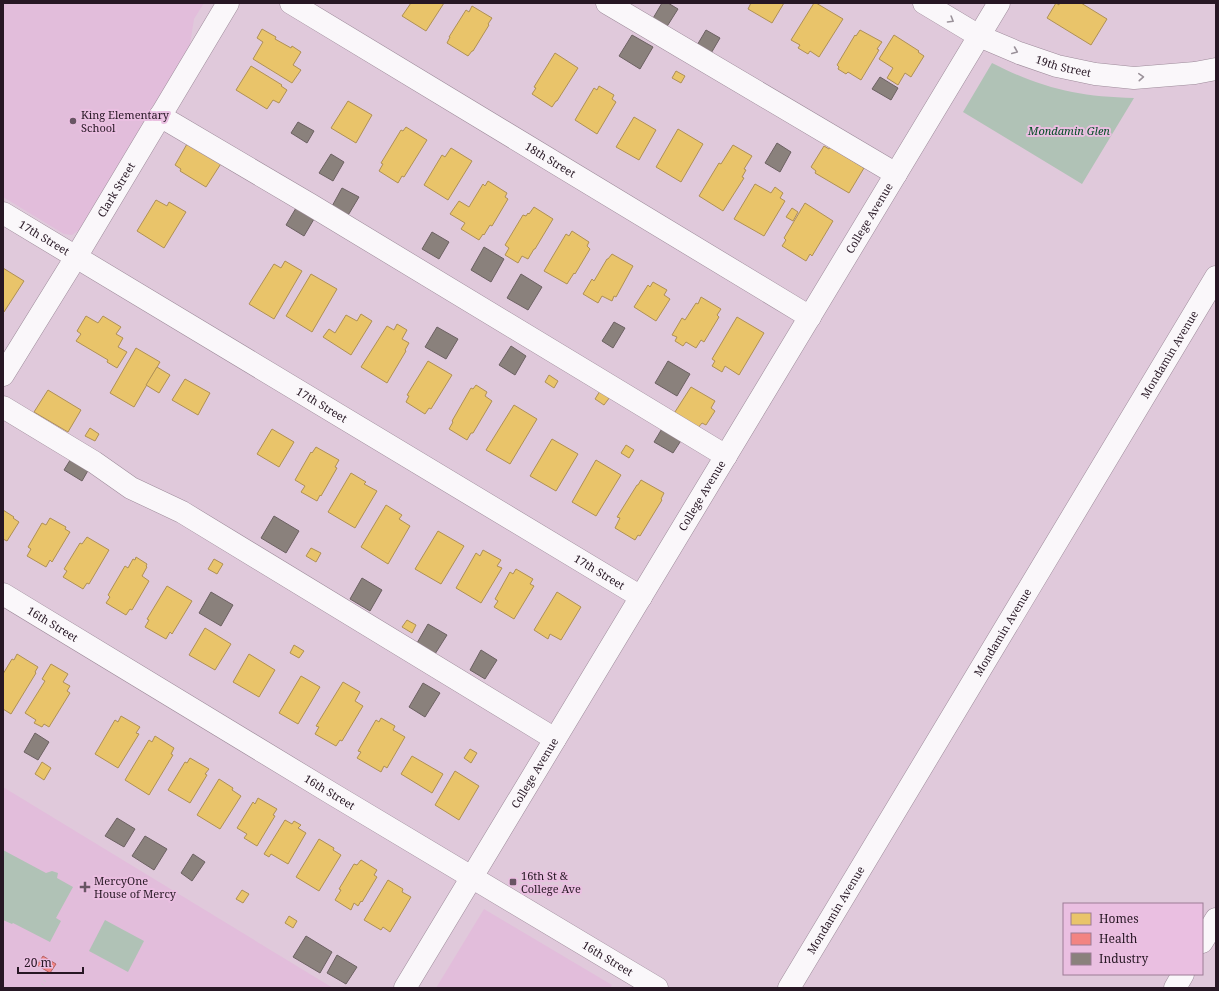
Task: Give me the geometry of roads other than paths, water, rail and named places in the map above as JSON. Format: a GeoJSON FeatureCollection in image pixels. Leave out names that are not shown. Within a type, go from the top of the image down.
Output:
{"type":"FeatureCollection","features":[{"type":"Feature","properties":{"kind":"street","name":"Clark Street"},"geometry":{"type":"LineString","coordinates":[[3,375],[76,257],[228,3]]}},
{"type":"Feature","properties":{"kind":"street","name":"18th Street"},"geometry":{"type":"LineString","coordinates":[[291,3],[810,316]]}},
{"type":"Feature","properties":{"kind":"street"},"geometry":{"type":"LineString","coordinates":[[608,3],[896,174]]}},
{"type":"Feature","properties":{"kind":"street","name":"19th Street"},"geometry":{"type":"LineString","coordinates":[[924,3],[979,36],[1019,53],[1057,66],[1095,74],[1134,78],[1195,73],[1216,69]]}},
{"type":"Feature","properties":{"kind":"street","name":"College Avenue"},"geometry":{"type":"LineString","coordinates":[[405,988],[999,3]]}},
{"type":"Feature","properties":{"kind":"street"},"geometry":{"type":"LineString","coordinates":[[160,116],[311,205],[726,456]]}},
{"type":"Feature","properties":{"kind":"street","name":"17th Street"},"geometry":{"type":"LineString","coordinates":[[3,213],[641,597]]}},
{"type":"Feature","properties":{"kind":"street","name":"Mondamin Avenue"},"geometry":{"type":"LineString","coordinates":[[789,988],[1216,277]]}},
{"type":"Feature","properties":{"kind":"street"},"geometry":{"type":"LineString","coordinates":[[3,407],[94,462],[131,488],[182,512],[556,739]]}},
{"type":"Feature","properties":{"kind":"street","name":"16th Street"},"geometry":{"type":"LineString","coordinates":[[3,594],[337,797],[657,988]]}},
{"type":"Feature","properties":{"kind":"street"},"geometry":{"type":"LineString","coordinates":[[1203,940],[1216,919]]}},
{"type":"Feature","properties":{"kind":"street"},"geometry":{"type":"LineString","coordinates":[[1175,988],[1182,975]]}},
{"type":"Feature","properties":{"kind":"place","name":"King Elementary School"},"geometry":{"type":"Point","coordinates":[73,121]}},
{"type":"Feature","properties":{"kind":"place","name":"16th St & College Ave"},"geometry":{"type":"Point","coordinates":[513,882]}},
{"type":"Feature","properties":{"kind":"place","name":"MercyOne House of Mercy"},"geometry":{"type":"Point","coordinates":[85,887]}},
{"type":"Feature","properties":{"kind":"park label","name":"Mondamin Glen"},"geometry":{"type":"Point","coordinates":[1069,131]}}]}
